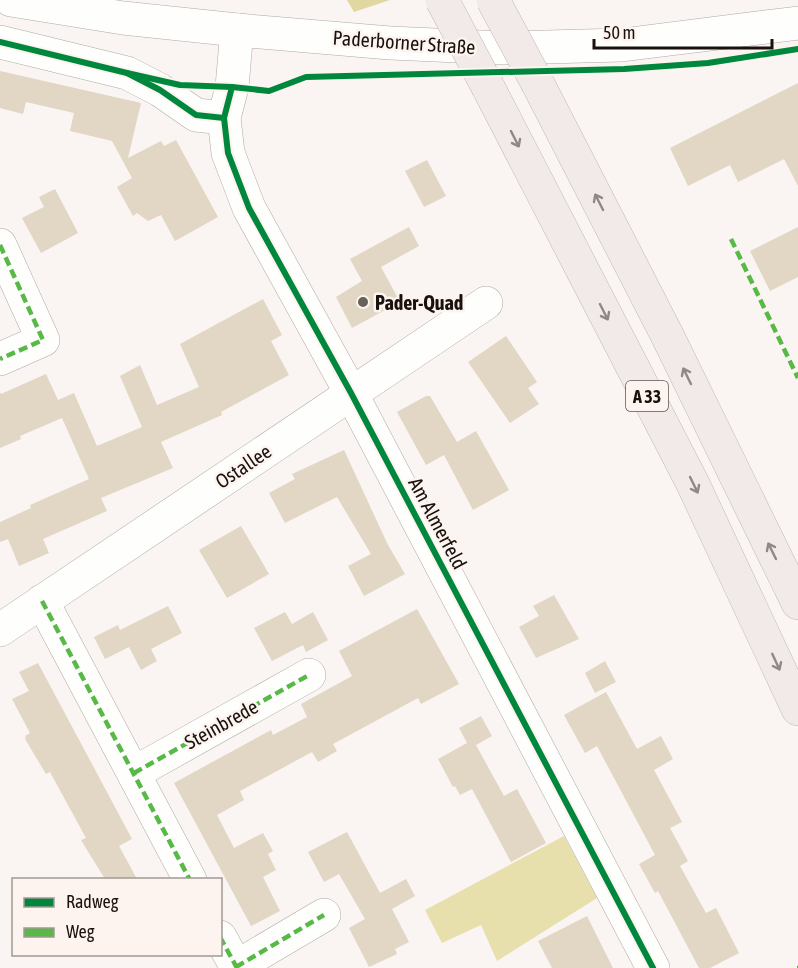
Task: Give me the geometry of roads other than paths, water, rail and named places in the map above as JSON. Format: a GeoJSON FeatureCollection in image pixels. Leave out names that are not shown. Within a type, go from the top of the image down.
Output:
{"type":"FeatureCollection","features":[{"type":"Feature","properties":{"kind":"highway","name":"A 33"},"geometry":{"type":"LineString","coordinates":[[442,0],[693,484],[798,709]]}},
{"type":"Feature","properties":{"kind":"highway","name":"A 33"},"geometry":{"type":"LineString","coordinates":[[493,0],[668,337],[798,603]]}},
{"type":"Feature","properties":{"kind":"street","name":"Paderborner Straße"},"geometry":{"type":"LineString","coordinates":[[11,0],[123,18],[237,30],[390,43],[504,48],[622,45],[798,22]]}},
{"type":"Feature","properties":{"kind":"street","name":"Am Almerfeld"},"geometry":{"type":"LineString","coordinates":[[237,30],[232,87],[224,118],[228,153],[249,208],[351,393],[653,968]]}},
{"type":"Feature","properties":{"kind":"street"},"geometry":{"type":"LineString","coordinates":[[0,42],[128,73],[160,90],[195,115],[224,118]]}},
{"type":"Feature","properties":{"kind":"street"},"geometry":{"type":"LineString","coordinates":[[0,245],[43,340],[0,359]]}},
{"type":"Feature","properties":{"kind":"street","name":"Ostallee"},"geometry":{"type":"LineString","coordinates":[[0,630],[486,303]]}},
{"type":"Feature","properties":{"kind":"street"},"geometry":{"type":"LineString","coordinates":[[42,601],[189,878]]}},
{"type":"Feature","properties":{"kind":"street","name":"Steinbrede"},"geometry":{"type":"LineString","coordinates":[[134,773],[309,675]]}},
{"type":"Feature","properties":{"kind":"street"},"geometry":{"type":"LineString","coordinates":[[222,941],[237,967],[324,915]]}},
{"type":"Feature","properties":{"kind":"place","name":"Pader-Quad"},"geometry":{"type":"Point","coordinates":[363,302]}}]}
